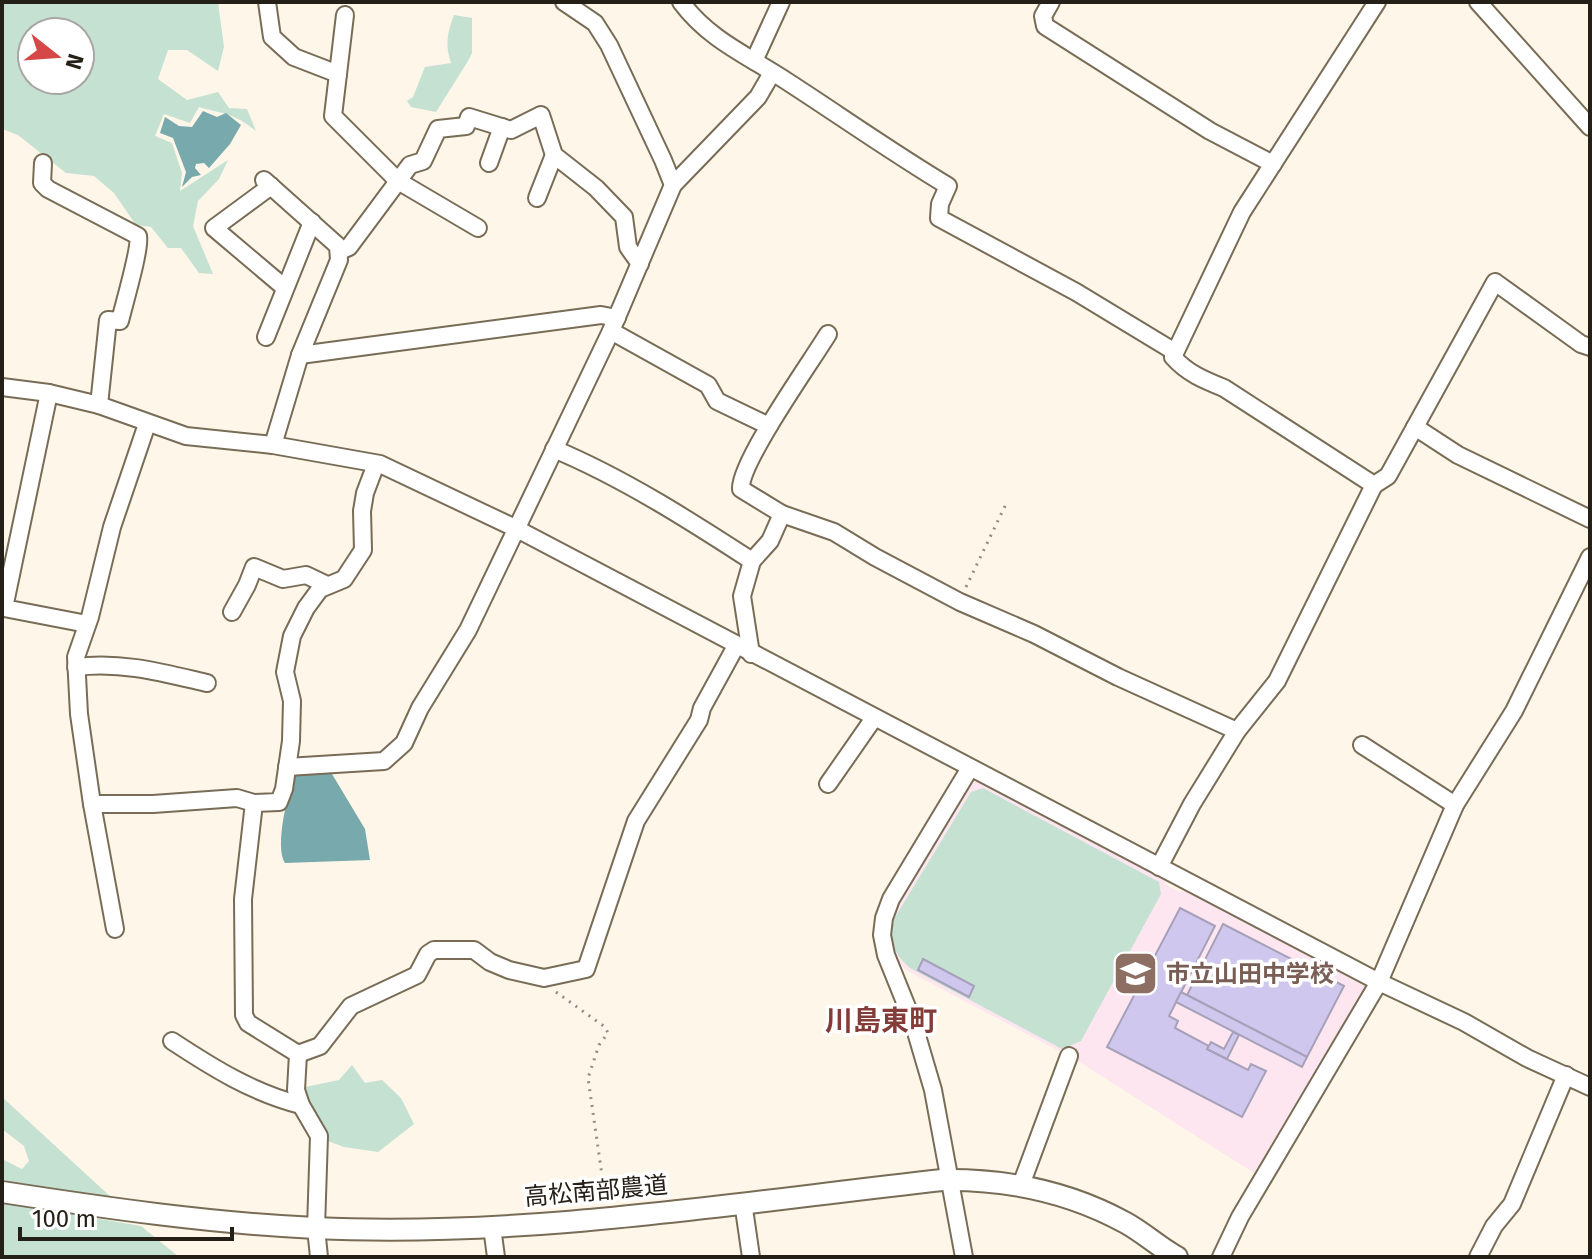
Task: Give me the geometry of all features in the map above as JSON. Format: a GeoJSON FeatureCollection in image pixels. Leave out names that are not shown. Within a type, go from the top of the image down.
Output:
{"type":"FeatureCollection","features":[{"type":"Feature","properties":{"kind":"street"},"geometry":{"type":"LineString","coordinates":[[267,2],[272,37],[294,57],[338,74]]}},
{"type":"Feature","properties":{"kind":"street"},"geometry":{"type":"LineString","coordinates":[[564,2],[595,23],[609,45],[673,185]]}},
{"type":"Feature","properties":{"kind":"street"},"geometry":{"type":"LineString","coordinates":[[681,2],[715,39],[948,186],[940,204],[939,218],[1076,292],[1175,352]]}},
{"type":"Feature","properties":{"kind":"street"},"geometry":{"type":"LineString","coordinates":[[754,61],[781,2]]}},
{"type":"Feature","properties":{"kind":"street"},"geometry":{"type":"LineString","coordinates":[[1051,2],[1043,16],[1045,26],[1210,131],[1273,164]]}},
{"type":"Feature","properties":{"kind":"street"},"geometry":{"type":"LineString","coordinates":[[1374,485],[1224,388],[1183,368],[1173,357],[1242,212],[1377,2]]}},
{"type":"Feature","properties":{"kind":"street"},"geometry":{"type":"LineString","coordinates":[[1478,2],[1590,127]]}},
{"type":"Feature","properties":{"kind":"street"},"geometry":{"type":"LineString","coordinates":[[345,15],[333,116],[398,181],[478,228]]}},
{"type":"Feature","properties":{"kind":"street"},"geometry":{"type":"LineString","coordinates":[[287,767],[384,761],[404,743],[420,708],[468,630],[614,325],[673,185],[758,97],[772,73]]}},
{"type":"Feature","properties":{"kind":"street"},"geometry":{"type":"LineString","coordinates":[[340,251],[349,247],[410,165],[423,161],[438,129],[466,126],[469,117],[511,130],[541,115],[554,155],[596,188],[624,217],[628,247],[640,264]]}},
{"type":"Feature","properties":{"kind":"street"},"geometry":{"type":"LineString","coordinates":[[489,163],[502,127]]}},
{"type":"Feature","properties":{"kind":"street"},"geometry":{"type":"LineString","coordinates":[[537,198],[554,155]]}},
{"type":"Feature","properties":{"kind":"street"},"geometry":{"type":"LineString","coordinates":[[43,163],[42,183],[48,189],[138,236],[140,244],[120,321],[108,320],[99,405]]}},
{"type":"Feature","properties":{"kind":"street"},"geometry":{"type":"LineString","coordinates":[[273,445],[300,355],[340,251],[267,183],[214,228],[285,288]]}},
{"type":"Feature","properties":{"kind":"street"},"geometry":{"type":"LineString","coordinates":[[266,337],[312,222]]}},
{"type":"Feature","properties":{"kind":"street"},"geometry":{"type":"LineString","coordinates":[[1159,867],[1192,804],[1237,731],[1277,681],[1374,485],[1388,476],[1495,282],[1581,344],[1590,347]]}},
{"type":"Feature","properties":{"kind":"street"},"geometry":{"type":"LineString","coordinates":[[300,355],[601,315],[708,385],[717,401],[769,426]]}},
{"type":"Feature","properties":{"kind":"street"},"geometry":{"type":"LineString","coordinates":[[828,334],[769,426],[740,479],[741,489],[782,514],[834,532],[960,602],[1237,731]]}},
{"type":"Feature","properties":{"kind":"street"},"geometry":{"type":"LineString","coordinates":[[2,387],[49,393],[99,405],[186,436],[273,445],[376,464],[515,528],[1379,982],[1590,1087]]}},
{"type":"Feature","properties":{"kind":"street"},"geometry":{"type":"LineString","coordinates":[[49,393],[4,608],[87,624]]}},
{"type":"Feature","properties":{"kind":"street"},"geometry":{"type":"LineString","coordinates":[[115,929],[79,714],[76,657],[112,527],[147,424]]}},
{"type":"Feature","properties":{"kind":"street"},"geometry":{"type":"LineString","coordinates":[[1415,427],[1458,455],[1590,519]]}},
{"type":"Feature","properties":{"kind":"street"},"geometry":{"type":"LineString","coordinates":[[554,449],[600,470],[752,561]]}},
{"type":"Feature","properties":{"kind":"street"},"geometry":{"type":"LineString","coordinates":[[92,804],[153,804],[237,798],[254,803],[279,802],[287,767],[292,701],[285,672],[292,636],[320,589],[344,579],[363,550],[362,511],[376,464]]}},
{"type":"Feature","properties":{"kind":"street"},"geometry":{"type":"LineString","coordinates":[[298,1054],[320,1046],[351,1006],[417,975],[428,954],[434,950],[474,950],[490,962],[536,977],[586,969],[636,821],[699,720],[702,708],[744,650],[742,596],[752,561],[770,541],[782,514]]}},
{"type":"Feature","properties":{"kind":"street"},"geometry":{"type":"LineString","coordinates":[[1221,1257],[1240,1217],[1379,982],[1455,805],[1514,711],[1590,557]]}},
{"type":"Feature","properties":{"kind":"street"},"geometry":{"type":"LineString","coordinates":[[232,612],[254,567],[283,579],[306,575],[327,585]]}},
{"type":"Feature","properties":{"kind":"street"},"geometry":{"type":"LineString","coordinates":[[76,667],[97,664],[126,666],[207,683]]}},
{"type":"Feature","properties":{"kind":"street"},"geometry":{"type":"LineString","coordinates":[[828,784],[874,718]]}},
{"type":"Feature","properties":{"kind":"street"},"geometry":{"type":"LineString","coordinates":[[1362,745],[1455,805]]}},
{"type":"Feature","properties":{"kind":"street"},"geometry":{"type":"LineString","coordinates":[[964,1257],[933,1090],[913,1022],[886,955],[882,935],[891,899],[970,768]]}},
{"type":"Feature","properties":{"kind":"street"},"geometry":{"type":"LineString","coordinates":[[254,803],[243,899],[244,1015],[248,1023],[298,1054]]}},
{"type":"Feature","properties":{"kind":"street"},"geometry":{"type":"LineString","coordinates":[[172,1041],[235,1080],[275,1099],[301,1105]]}},
{"type":"Feature","properties":{"kind":"street"},"geometry":{"type":"LineString","coordinates":[[298,1054],[296,1090],[319,1136],[316,1228],[319,1257]]}},
{"type":"Feature","properties":{"kind":"street"},"geometry":{"type":"LineString","coordinates":[[1021,1185],[1069,1056]]}},
{"type":"Feature","properties":{"kind":"street"},"geometry":{"type":"LineString","coordinates":[[1478,1257],[1494,1226],[1512,1204],[1566,1075]]}},
{"type":"Feature","properties":{"kind":"street","name":"高松南部農道"},"geometry":{"type":"LineString","coordinates":[[2,1192],[166,1217],[316,1228],[492,1227],[608,1218],[949,1180],[983,1180],[1021,1185],[1086,1203],[1127,1224],[1177,1257]]}},
{"type":"Feature","properties":{"kind":"street"},"geometry":{"type":"LineString","coordinates":[[743,1202],[751,1257]]}},
{"type":"Feature","properties":{"kind":"street"},"geometry":{"type":"LineString","coordinates":[[492,1227],[496,1257]]}},
{"type":"Feature","properties":{"kind":"path"},"geometry":{"type":"LineString","coordinates":[[960,602],[1006,504]]}},
{"type":"Feature","properties":{"kind":"path"},"geometry":{"type":"LineString","coordinates":[[551,977],[557,994],[605,1027],[608,1033],[595,1056],[588,1078],[608,1218]]}},
{"type":"Feature","properties":{"kind":"shaded area","name":"市立山田中学校"},"geometry":{"type":"Polygon","coordinates":[[[977,781],[1164,878],[1166,885],[1180,892],[1188,889],[1364,978],[1366,987],[1254,1173],[1078,1061],[906,970],[892,957],[888,918],[969,784],[977,781]]]}},
{"type":"Feature","properties":{"kind":"green space"},"geometry":{"type":"Polygon","coordinates":[[[2,2],[218,2],[224,47],[218,71],[187,50],[168,50],[158,79],[187,100],[218,92],[229,108],[247,109],[256,131],[235,117],[199,107],[190,123],[164,114],[155,136],[172,143],[182,173],[180,191],[228,160],[219,179],[198,201],[193,226],[213,274],[199,273],[181,248],[168,248],[151,227],[136,225],[114,193],[94,176],[66,173],[18,135],[2,129],[2,2]]]}},
{"type":"Feature","properties":{"kind":"green space"},"geometry":{"type":"Polygon","coordinates":[[[454,15],[472,18],[472,53],[436,112],[411,107],[407,101],[413,97],[425,67],[451,63],[448,39],[454,15]]]}},
{"type":"Feature","properties":{"kind":"green space"},"geometry":{"type":"Polygon","coordinates":[[[983,788],[1159,882],[1161,894],[1081,1041],[1062,1049],[910,968],[893,946],[894,919],[971,792],[983,788]]]}},
{"type":"Feature","properties":{"kind":"green space"},"geometry":{"type":"Polygon","coordinates":[[[352,1065],[365,1083],[382,1080],[401,1098],[414,1124],[378,1152],[344,1147],[325,1140],[305,1087],[339,1080],[352,1065]]]}},
{"type":"Feature","properties":{"kind":"green space"},"geometry":{"type":"Polygon","coordinates":[[[2,1097],[112,1198],[10,1185],[2,1177],[2,1159],[22,1169],[29,1161],[24,1146],[2,1129],[2,1097]]]}},
{"type":"Feature","properties":{"kind":"green space"},"geometry":{"type":"Polygon","coordinates":[[[2,1202],[141,1226],[179,1257],[2,1257],[2,1202]]]}},
{"type":"Feature","properties":{"kind":"water"},"geometry":{"type":"Polygon","coordinates":[[[203,111],[217,117],[226,113],[241,125],[230,144],[209,168],[204,163],[196,164],[195,168],[201,175],[192,177],[182,187],[186,172],[173,138],[160,133],[165,117],[179,126],[192,127],[203,111]]]}},
{"type":"Feature","properties":{"kind":"water"},"geometry":{"type":"Polygon","coordinates":[[[296,773],[332,774],[365,829],[370,860],[285,863],[282,832],[289,792],[296,773]]]}},
{"type":"Feature","properties":{"kind":"building"},"geometry":{"type":"Polygon","coordinates":[[[1180,908],[1215,926],[1169,1016],[1178,1021],[1175,1028],[1209,1046],[1207,1049],[1248,1070],[1251,1064],[1266,1071],[1242,1117],[1107,1047],[1180,908]]]}},
{"type":"Feature","properties":{"kind":"building"},"geometry":{"type":"Polygon","coordinates":[[[1223,924],[1344,986],[1307,1057],[1187,995],[1223,924]]]}},
{"type":"Feature","properties":{"kind":"building"},"geometry":{"type":"Polygon","coordinates":[[[923,959],[974,986],[969,997],[918,970],[923,959]]]}},
{"type":"Feature","properties":{"kind":"building"},"geometry":{"type":"Polygon","coordinates":[[[1181,992],[1307,1057],[1302,1067],[1176,1002],[1181,992]]]}},
{"type":"Feature","properties":{"kind":"building"},"geometry":{"type":"Polygon","coordinates":[[[1233,1032],[1239,1035],[1227,1059],[1207,1049],[1211,1042],[1224,1049],[1233,1032]]]}},
{"type":"Feature","properties":{"kind":"place","name":"市立山田中学校"},"geometry":{"type":"Point","coordinates":[1135,974]}},
{"type":"Feature","properties":{"kind":"district","name":"川島東町"},"geometry":{"type":"Point","coordinates":[881,1020]}}]}
